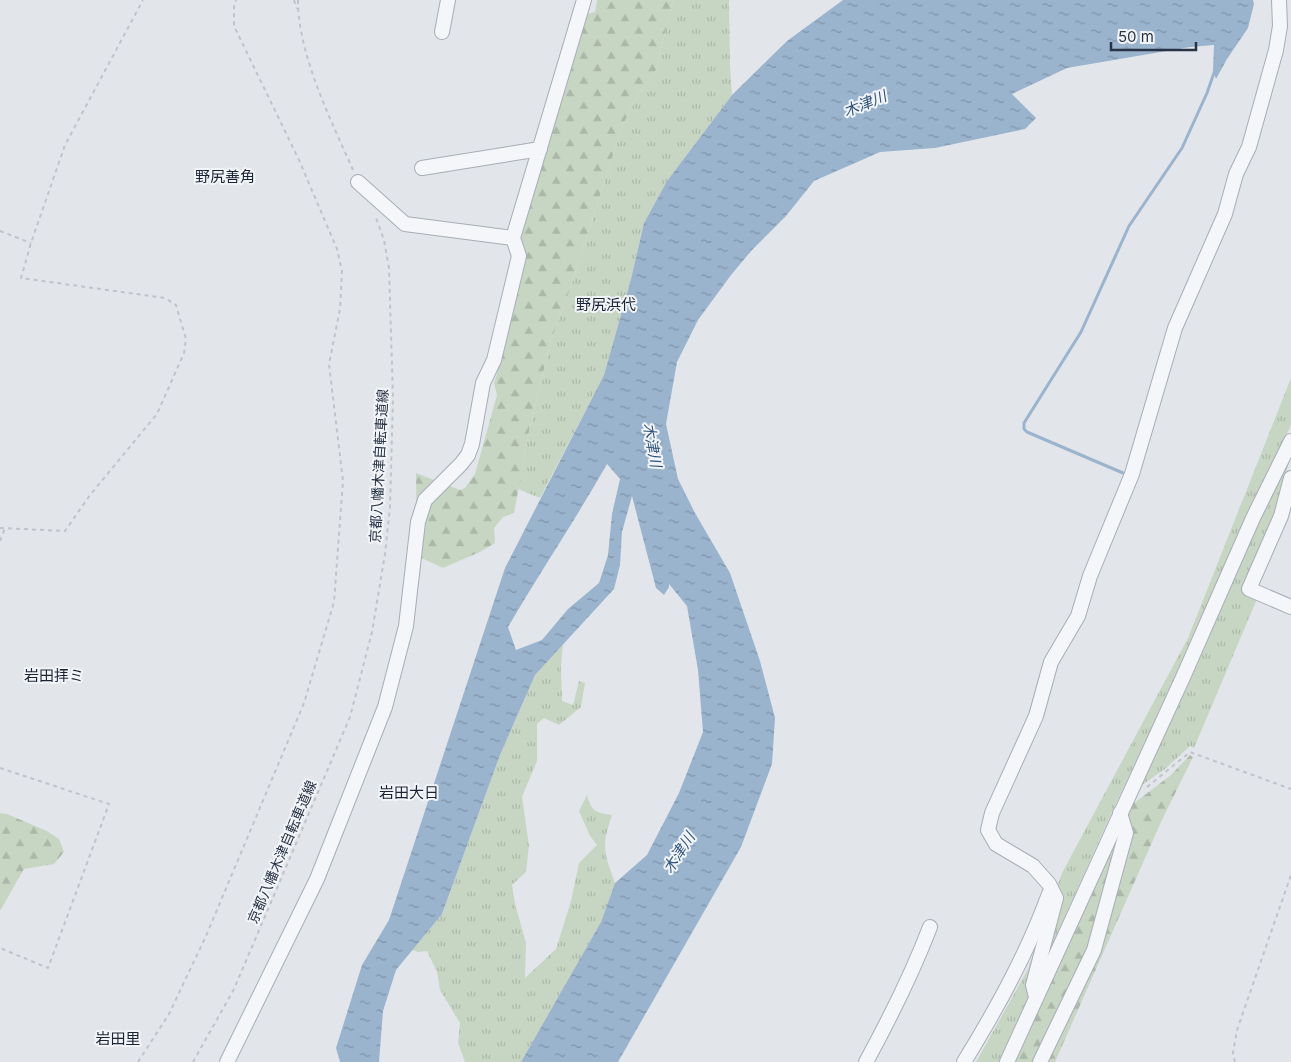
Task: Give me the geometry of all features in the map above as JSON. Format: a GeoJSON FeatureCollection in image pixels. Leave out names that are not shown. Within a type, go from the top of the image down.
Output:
{"type":"FeatureCollection","features":[{"type":"Feature","properties":{"kind":"street"},"geometry":{"type":"LineString","coordinates":[[442,32],[448,0]]}},
{"type":"Feature","properties":{"kind":"street"},"geometry":{"type":"LineString","coordinates":[[227,1062],[317,879],[385,706],[406,626],[418,522],[425,500],[461,464],[468,455],[472,444],[483,383],[494,360],[519,256],[513,238],[584,0]]}},
{"type":"Feature","properties":{"kind":"street"},"geometry":{"type":"LineString","coordinates":[[1036,997],[1033,985],[1056,898],[1033,866],[996,844],[988,830],[992,813],[1036,716],[1051,662],[1078,616],[1090,576],[1132,474],[1175,328],[1224,214],[1236,174],[1249,147],[1276,50],[1280,26],[1279,0]]}},
{"type":"Feature","properties":{"kind":"street"},"geometry":{"type":"LineString","coordinates":[[422,168],[540,149]]}},
{"type":"Feature","properties":{"kind":"street"},"geometry":{"type":"LineString","coordinates":[[358,182],[405,224],[513,238]]}},
{"type":"Feature","properties":{"kind":"street"},"geometry":{"type":"LineString","coordinates":[[1007,1062],[1184,675],[1253,518],[1291,441]]}},
{"type":"Feature","properties":{"kind":"street"},"geometry":{"type":"LineString","coordinates":[[1291,478],[1280,516],[1249,589],[1291,607]]}},
{"type":"Feature","properties":{"kind":"street"},"geometry":{"type":"LineString","coordinates":[[1040,1062],[1094,950],[1126,833],[1120,814]]}},
{"type":"Feature","properties":{"kind":"street"},"geometry":{"type":"LineString","coordinates":[[964,1062],[994,1014],[1036,928],[1051,889]]}},
{"type":"Feature","properties":{"kind":"street"},"geometry":{"type":"LineString","coordinates":[[866,1062],[912,974],[930,927]]}},
{"type":"Feature","properties":{"kind":"path"},"geometry":{"type":"LineString","coordinates":[[0,528],[65,531],[90,495],[157,414],[184,354],[186,339],[176,305],[165,298],[21,278],[31,242],[65,145],[143,0]]}},
{"type":"Feature","properties":{"kind":"path"},"geometry":{"type":"LineString","coordinates":[[138,1062],[169,1014],[206,936],[304,704],[334,602],[343,481],[329,364],[340,309],[342,271],[337,249],[299,160],[234,26],[234,6],[236,0]]}},
{"type":"Feature","properties":{"kind":"path"},"geometry":{"type":"LineString","coordinates":[[294,0],[308,60],[358,182]]}},
{"type":"Feature","properties":{"kind":"path"},"geometry":{"type":"LineString","coordinates":[[298,0],[298,12]]}},
{"type":"Feature","properties":{"kind":"path","name":"京都八幡木津自転車道線"},"geometry":{"type":"LineString","coordinates":[[193,1062],[234,989],[350,717],[372,632],[385,554],[390,507],[393,398],[389,268],[384,240],[374,212]]}},
{"type":"Feature","properties":{"kind":"path"},"geometry":{"type":"LineString","coordinates":[[0,231],[31,242]]}},
{"type":"Feature","properties":{"kind":"path"},"geometry":{"type":"LineString","coordinates":[[0,540],[5,528]]}},
{"type":"Feature","properties":{"kind":"path"},"geometry":{"type":"LineString","coordinates":[[1132,789],[1142,790],[1190,752],[1291,789]]}},
{"type":"Feature","properties":{"kind":"path"},"geometry":{"type":"LineString","coordinates":[[0,768],[109,804],[48,968],[0,948]]}},
{"type":"Feature","properties":{"kind":"path"},"geometry":{"type":"LineString","coordinates":[[1235,1062],[1233,1054],[1237,1030],[1291,875]]}},
{"type":"Feature","properties":{"kind":"green space"},"geometry":{"type":"Polygon","coordinates":[[[597,0],[673,0],[655,73],[636,98],[622,127],[570,289],[551,340],[529,431],[514,513],[503,517],[494,528],[495,543],[480,552],[443,568],[417,556],[416,473],[460,490],[465,488],[475,474],[497,395],[494,383],[498,370],[494,349],[515,244],[583,15],[595,12],[597,0]]]}},
{"type":"Feature","properties":{"kind":"green space"},"geometry":{"type":"Polygon","coordinates":[[[673,0],[729,0],[732,95],[667,181],[644,223],[631,279],[604,375],[540,498],[518,489],[529,431],[551,340],[570,289],[622,127],[636,98],[655,73],[673,0]]]}},
{"type":"Feature","properties":{"kind":"green space"},"geometry":{"type":"Polygon","coordinates":[[[1291,378],[1291,425],[1216,591],[1111,814],[999,1062],[976,1062],[1028,969],[1062,873],[1188,638],[1291,378]]]}},
{"type":"Feature","properties":{"kind":"green space"},"geometry":{"type":"Polygon","coordinates":[[[1291,450],[1274,518],[1242,592],[1257,599],[1194,748],[1190,746],[1165,769],[1136,789],[1291,450]]]}},
{"type":"Feature","properties":{"kind":"green space"},"geometry":{"type":"Polygon","coordinates":[[[563,644],[561,665],[562,701],[573,705],[579,681],[585,683],[581,707],[559,725],[544,718],[537,724],[537,761],[522,797],[529,846],[526,872],[512,885],[515,904],[526,943],[525,978],[556,949],[571,901],[579,863],[597,845],[590,836],[579,811],[587,795],[592,808],[612,815],[606,835],[605,849],[615,883],[601,922],[521,1062],[465,1062],[458,1043],[460,1023],[440,990],[437,972],[427,951],[418,952],[412,950],[442,914],[500,755],[535,675],[563,644]]]}},
{"type":"Feature","properties":{"kind":"green space"},"geometry":{"type":"Polygon","coordinates":[[[1190,755],[1193,757],[1161,822],[1055,1062],[1014,1062],[1129,807],[1171,775],[1190,755]]]}},
{"type":"Feature","properties":{"kind":"green space"},"geometry":{"type":"Polygon","coordinates":[[[0,813],[7,814],[47,831],[59,839],[64,852],[54,864],[24,869],[0,911],[0,813]]]}},
{"type":"Feature","properties":{"kind":"water","name":"木津川"},"geometry":{"type":"Polygon","coordinates":[[[843,0],[1253,0],[1254,4],[1248,28],[1216,79],[1213,70],[1214,45],[1190,47],[1067,68],[1012,94],[1036,118],[1025,129],[935,148],[880,152],[814,181],[786,216],[752,250],[698,320],[677,362],[666,424],[678,479],[695,513],[730,573],[760,661],[775,718],[772,764],[741,847],[618,1062],[521,1062],[601,922],[615,883],[647,855],[679,793],[703,732],[698,670],[687,606],[669,584],[664,595],[656,588],[632,496],[622,532],[620,565],[614,589],[535,675],[500,755],[442,914],[396,970],[383,1011],[379,1062],[340,1062],[336,1048],[362,965],[389,920],[505,568],[604,375],[631,279],[644,223],[667,181],[732,95],[787,41],[843,0]],[[607,464],[508,627],[516,650],[542,640],[568,609],[599,583],[608,555],[612,514],[620,479],[607,464]]]}},
{"type":"Feature","properties":{"kind":"waterway"},"geometry":{"type":"LineString","coordinates":[[1123,473],[1027,432],[1024,429],[1024,423],[1081,332],[1129,226],[1182,148],[1207,93],[1215,70]]}},
{"type":"Feature","properties":{"kind":"district","name":"野尻善角"},"geometry":{"type":"Point","coordinates":[225,177]}},
{"type":"Feature","properties":{"kind":"district","name":"野尻浜代"},"geometry":{"type":"Point","coordinates":[606,305]}},
{"type":"Feature","properties":{"kind":"district","name":"岩田拝ミ"},"geometry":{"type":"Point","coordinates":[54,676]}},
{"type":"Feature","properties":{"kind":"district","name":"岩田大日"},"geometry":{"type":"Point","coordinates":[409,793]}},
{"type":"Feature","properties":{"kind":"district","name":"岩田里"},"geometry":{"type":"Point","coordinates":[118,1039]}}]}
